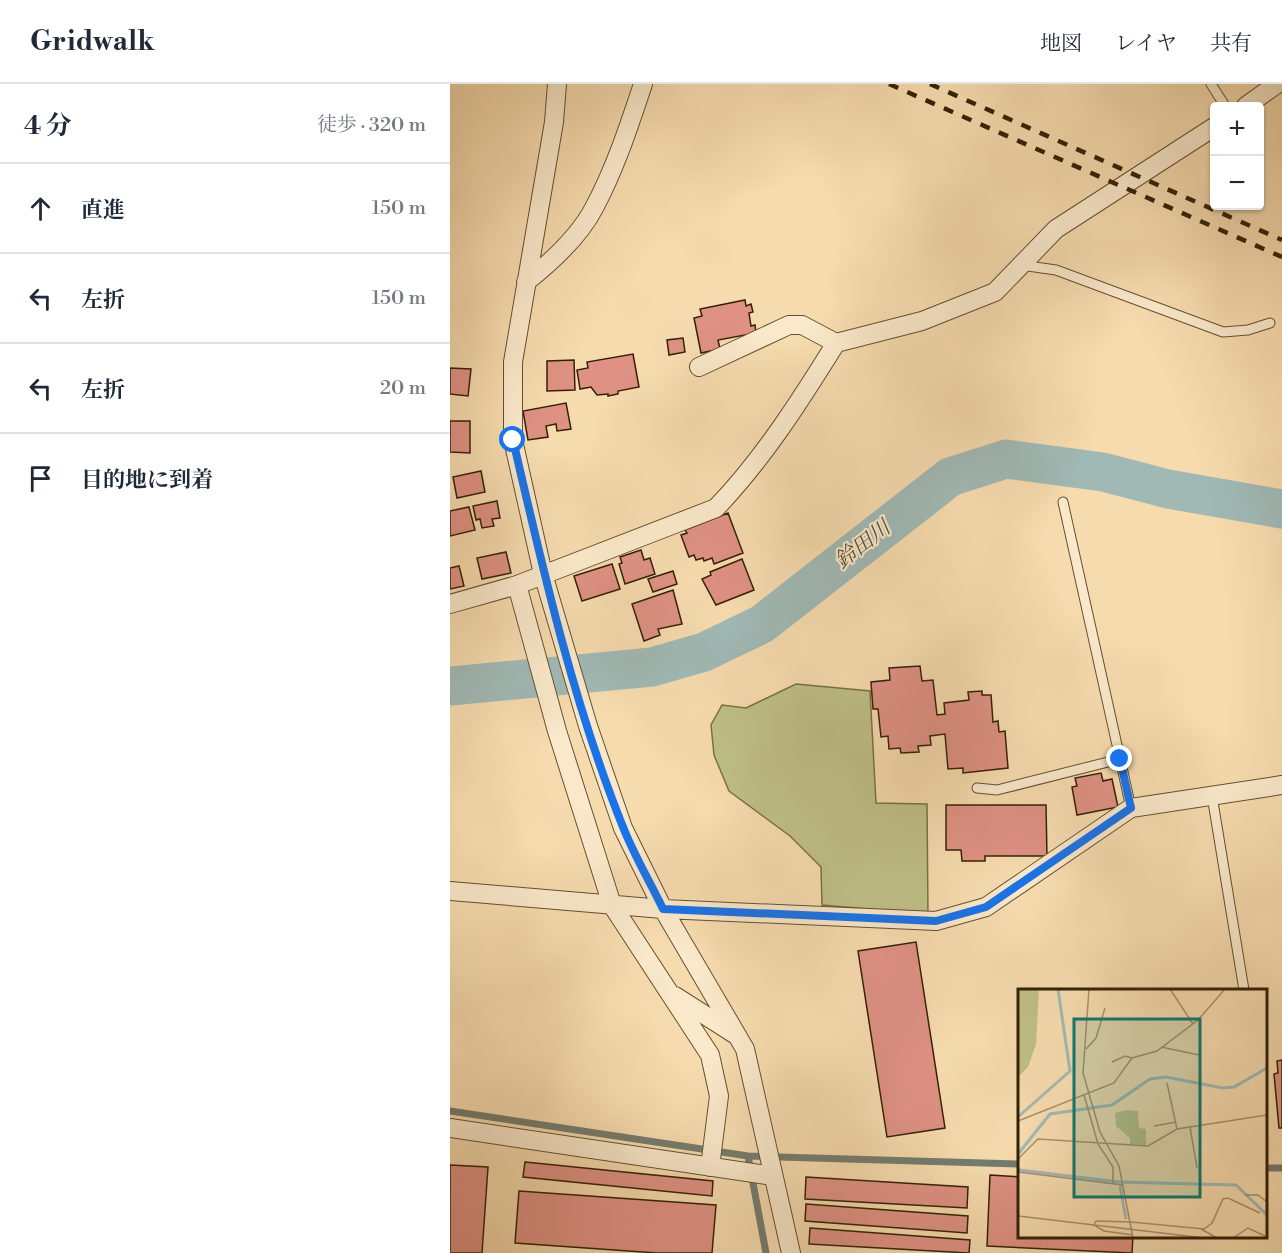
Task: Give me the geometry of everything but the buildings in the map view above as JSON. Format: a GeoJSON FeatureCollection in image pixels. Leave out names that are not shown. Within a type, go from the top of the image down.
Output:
{"type":"FeatureCollection","features":[{"type":"Feature","properties":{"kind":"street"},"geometry":{"type":"LineString","coordinates":[[557,84],[554,122],[513,362],[513,440],[543,574],[588,726],[623,828],[663,909],[745,1049],[771,1174],[791,1253]]}},
{"type":"Feature","properties":{"kind":"street"},"geometry":{"type":"LineString","coordinates":[[526,282],[551,263],[594,210],[623,142],[644,84]]}},
{"type":"Feature","properties":{"kind":"street"},"geometry":{"type":"LineString","coordinates":[[1252,102],[1277,84]]}},
{"type":"Feature","properties":{"kind":"street"},"geometry":{"type":"LineString","coordinates":[[699,367],[789,325],[802,325],[836,342],[922,321],[995,292],[1056,229],[1210,130]]}},
{"type":"Feature","properties":{"kind":"street"},"geometry":{"type":"LineString","coordinates":[[450,604],[517,585],[716,508],[738,485],[796,408],[836,342]]}},
{"type":"Feature","properties":{"kind":"street"},"geometry":{"type":"LineString","coordinates":[[517,585],[557,731],[612,905],[710,1055],[719,1096],[710,1166]]}},
{"type":"Feature","properties":{"kind":"street"},"geometry":{"type":"LineString","coordinates":[[450,891],[663,909],[936,921],[986,907],[1131,808],[1282,785]]}},
{"type":"Feature","properties":{"kind":"street"},"geometry":{"type":"LineString","coordinates":[[669,992],[738,1036]]}},
{"type":"Feature","properties":{"kind":"street"},"geometry":{"type":"LineString","coordinates":[[450,1128],[771,1174]]}},
{"type":"Feature","properties":{"kind":"lane"},"geometry":{"type":"LineString","coordinates":[[1211,84],[1222,102]]}},
{"type":"Feature","properties":{"kind":"lane"},"geometry":{"type":"LineString","coordinates":[[1021,265],[1056,270],[1224,332],[1248,330],[1270,323]]}},
{"type":"Feature","properties":{"kind":"lane"},"geometry":{"type":"LineString","coordinates":[[1064,502],[1131,808]]}},
{"type":"Feature","properties":{"kind":"lane"},"geometry":{"type":"LineString","coordinates":[[977,789],[997,790],[1120,759]]}},
{"type":"Feature","properties":{"kind":"lane"},"geometry":{"type":"LineString","coordinates":[[1212,796],[1244,989]]}},
{"type":"Feature","properties":{"kind":"green space"},"geometry":{"type":"Polygon","coordinates":[[[796,684],[870,691],[876,803],[927,804],[928,914],[822,905],[821,867],[790,836],[729,791],[714,755],[711,725],[722,705],[746,708],[796,684]]]}},
{"type":"Feature","properties":{"kind":"waterway","name":"鈴田川"},"geometry":{"type":"LineString","coordinates":[[450,686],[652,667],[704,652],[762,624],[950,477],[1006,459],[1103,472],[1168,489],[1282,509]]}},
{"type":"Feature","properties":{"kind":"waterway"},"geometry":{"type":"LineString","coordinates":[[450,1111],[748,1156],[1018,1164]]}},
{"type":"Feature","properties":{"kind":"waterway"},"geometry":{"type":"LineString","coordinates":[[748,1156],[766,1253]]}},
{"type":"Feature","properties":{"kind":"waterway"},"geometry":{"type":"LineString","coordinates":[[1267,1168],[1282,1168]]}},
{"type":"Feature","properties":{"kind":"railway"},"geometry":{"type":"LineString","coordinates":[[889,84],[1282,257]]}},
{"type":"Feature","properties":{"kind":"railway"},"geometry":{"type":"LineString","coordinates":[[930,84],[1282,240]]}},
{"type":"Feature","properties":{"kind":"route"},"geometry":{"type":"LineString","coordinates":[[513,440],[543,574],[588,726],[623,828],[663,909],[936,921],[986,907],[1131,808],[1120,759]]}}]}
